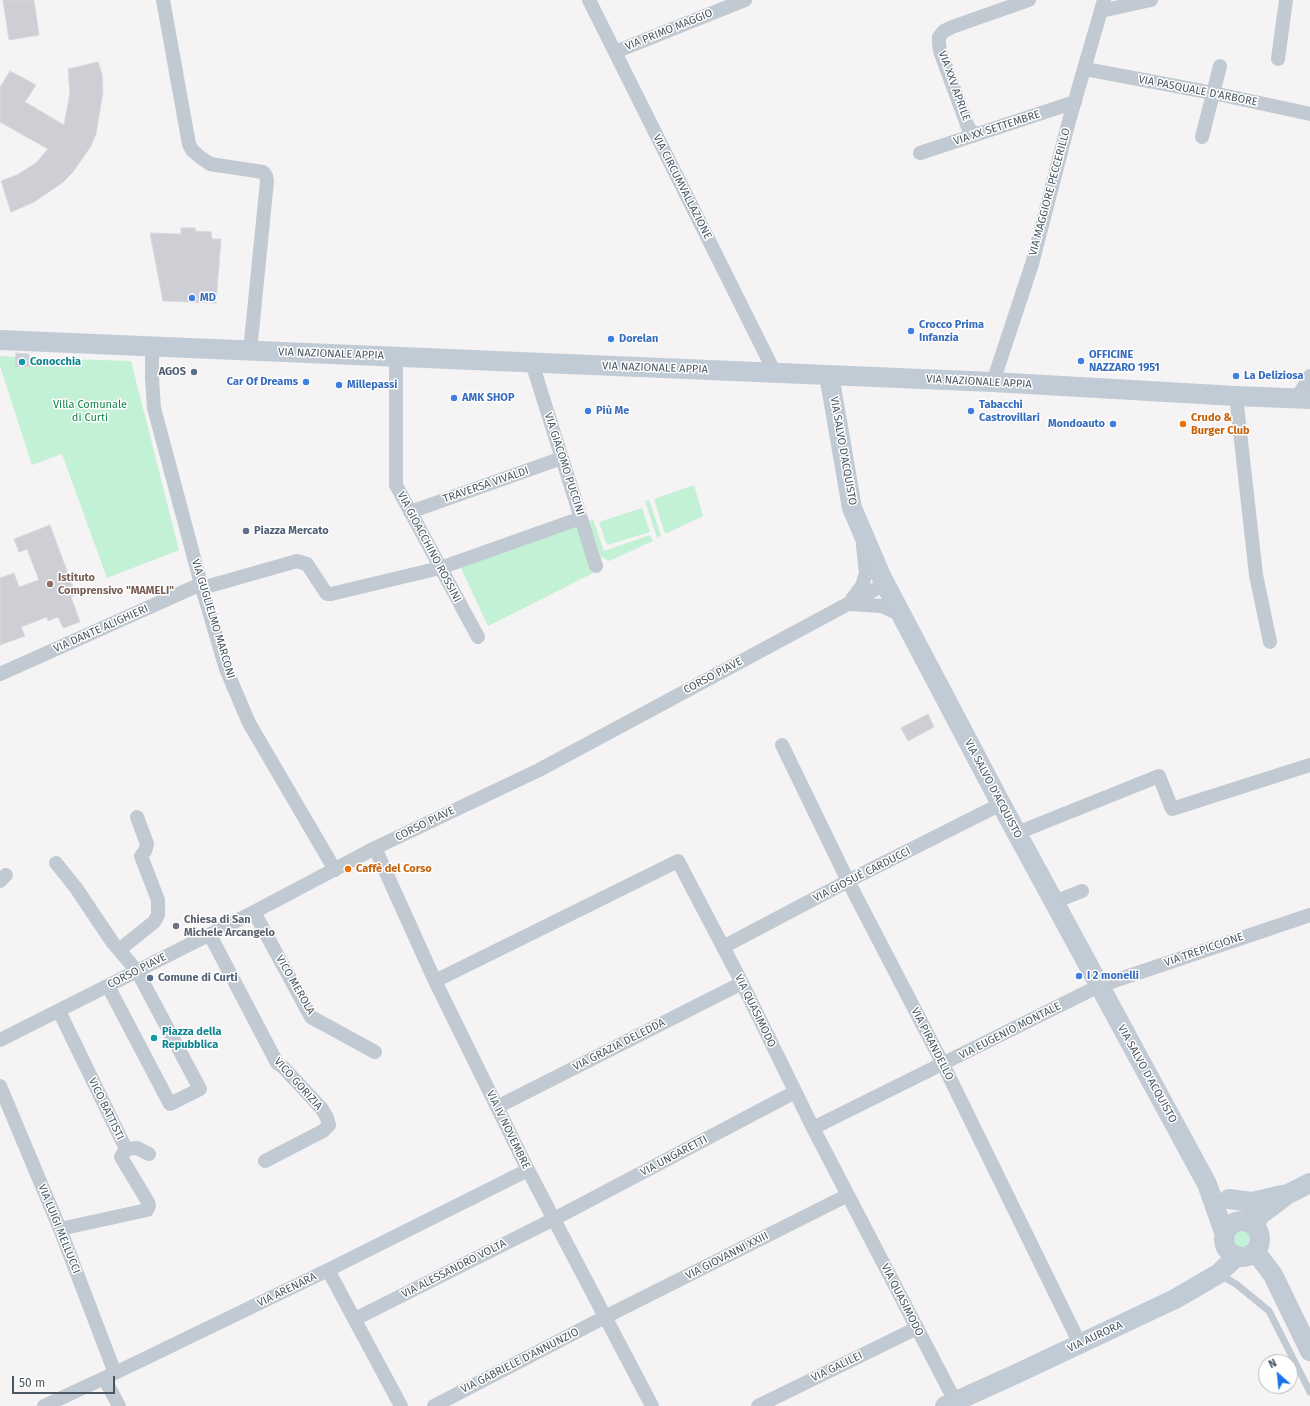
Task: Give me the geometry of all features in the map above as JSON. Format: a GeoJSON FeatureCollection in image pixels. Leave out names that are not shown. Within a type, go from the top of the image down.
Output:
{"type":"FeatureCollection","features":[{"type":"Feature","properties":{"kind":"street"},"geometry":{"type":"LineString","coordinates":[[164,0],[189,144],[192,150],[200,158],[210,164],[263,172],[267,180],[250,351]]}},
{"type":"Feature","properties":{"kind":"street","name":"VIA CIRCUMVALLAZIONE"},"geometry":{"type":"LineString","coordinates":[[589,0],[775,373]]}},
{"type":"Feature","properties":{"kind":"street","name":"VIA PRIMO MAGGIO"},"geometry":{"type":"LineString","coordinates":[[615,52],[745,0]]}},
{"type":"Feature","properties":{"kind":"street","name":"VIA XXV APRILE"},"geometry":{"type":"LineString","coordinates":[[975,135],[968,127],[940,51],[939,37],[944,31],[952,26],[1029,0]]}},
{"type":"Feature","properties":{"kind":"street"},"geometry":{"type":"LineString","coordinates":[[1103,5],[1151,0]]}},
{"type":"Feature","properties":{"kind":"street"},"geometry":{"type":"LineString","coordinates":[[1278,59],[1286,0]]}},
{"type":"Feature","properties":{"kind":"street","name":"VIA MAGGIORE PECCERILLO"},"geometry":{"type":"LineString","coordinates":[[993,382],[1032,264],[1075,102],[1103,5]]}},
{"type":"Feature","properties":{"kind":"street"},"geometry":{"type":"LineString","coordinates":[[1202,137],[1220,66]]}},
{"type":"Feature","properties":{"kind":"street","name":"VIA PASQUALE D'ARBORE"},"geometry":{"type":"LineString","coordinates":[[1085,69],[1213,93],[1310,114]]}},
{"type":"Feature","properties":{"kind":"street","name":"VIA XX SETTEMBRE"},"geometry":{"type":"LineString","coordinates":[[920,153],[1075,102]]}},
{"type":"Feature","properties":{"kind":"street","name":"VIA NAZIONALE APPIA"},"geometry":{"type":"LineString","coordinates":[[0,340],[993,382],[1236,396],[1304,398]]}},
{"type":"Feature","properties":{"kind":"street","name":"VIA GUGLIELMO MARCONI"},"geometry":{"type":"LineString","coordinates":[[152,347],[154,408],[226,669],[249,723],[335,870]]}},
{"type":"Feature","properties":{"kind":"street","name":"VIA GIOACCHINO ROSSINI"},"geometry":{"type":"LineString","coordinates":[[396,357],[396,485],[478,637]]}},
{"type":"Feature","properties":{"kind":"street","name":"VIA GIACOMO PUCCINI"},"geometry":{"type":"LineString","coordinates":[[532,363],[596,566]]}},
{"type":"Feature","properties":{"kind":"street","name":"VIA SALVO D'ACQUISTO"},"geometry":{"type":"LineString","coordinates":[[829,375],[852,508],[885,584],[1001,804],[1207,1184],[1225,1235],[1225,1246],[1232,1254],[1246,1254],[1258,1246],[1260,1235],[1247,1223],[1229,1200],[1207,1184]]}},
{"type":"Feature","properties":{"kind":"street"},"geometry":{"type":"LineString","coordinates":[[1304,398],[1310,376]]}},
{"type":"Feature","properties":{"kind":"street"},"geometry":{"type":"LineString","coordinates":[[1236,396],[1256,575],[1270,642]]}},
{"type":"Feature","properties":{"kind":"street","name":"TRAVERSA VIVALDI"},"geometry":{"type":"LineString","coordinates":[[410,512],[562,458]]}},
{"type":"Feature","properties":{"kind":"street"},"geometry":{"type":"LineString","coordinates":[[440,568],[581,518]]}},
{"type":"Feature","properties":{"kind":"street","name":"CORSO PIAVE"},"geometry":{"type":"LineString","coordinates":[[848,604],[862,586],[866,573],[860,524]]}},
{"type":"Feature","properties":{"kind":"street","name":"VIA DANTE ALIGHIERI"},"geometry":{"type":"LineString","coordinates":[[0,674],[202,586],[297,561],[308,564],[327,594],[440,568]]}},
{"type":"Feature","properties":{"kind":"street","name":"CORSO PIAVE"},"geometry":{"type":"LineString","coordinates":[[0,1040],[210,935],[374,848],[539,770],[885,584]]}},
{"type":"Feature","properties":{"kind":"street"},"geometry":{"type":"LineString","coordinates":[[848,604],[882,606],[900,614]]}},
{"type":"Feature","properties":{"kind":"street","name":"VIA PIRANDELLO"},"geometry":{"type":"LineString","coordinates":[[782,745],[848,881],[943,1064],[1080,1344]]}},
{"type":"Feature","properties":{"kind":"street"},"geometry":{"type":"LineString","coordinates":[[1017,833],[1159,776],[1172,809],[1310,765]]}},
{"type":"Feature","properties":{"kind":"street","name":"VIA GIOSUÈ CARDUCCI"},"geometry":{"type":"LineString","coordinates":[[723,947],[848,881],[1001,804]]}},
{"type":"Feature","properties":{"kind":"street"},"geometry":{"type":"LineString","coordinates":[[119,950],[154,922],[158,915],[158,900],[141,856],[145,851],[147,844],[137,817]]}},
{"type":"Feature","properties":{"kind":"street","name":"VIA IV NOVEMBRE"},"geometry":{"type":"LineString","coordinates":[[374,848],[435,982],[528,1170],[652,1406]]}},
{"type":"Feature","properties":{"kind":"street","name":"VIA QUASIMODO"},"geometry":{"type":"LineString","coordinates":[[435,982],[678,861],[742,983],[813,1128],[917,1328],[950,1404]]}},
{"type":"Feature","properties":{"kind":"street"},"geometry":{"type":"LineString","coordinates":[[56,863],[76,888],[119,950],[137,971],[200,1089],[170,1104],[108,986]]}},
{"type":"Feature","properties":{"kind":"street"},"geometry":{"type":"LineString","coordinates":[[1054,902],[1082,891]]}},
{"type":"Feature","properties":{"kind":"street","name":"VICO MEROLA"},"geometry":{"type":"LineString","coordinates":[[254,912],[311,1017],[374,1052]]}},
{"type":"Feature","properties":{"kind":"street","name":"VIA TREPICCIONE"},"geometry":{"type":"LineString","coordinates":[[1099,986],[1310,915]]}},
{"type":"Feature","properties":{"kind":"street","name":"VICO GORIZIA"},"geometry":{"type":"LineString","coordinates":[[210,935],[276,1063],[283,1066],[322,1110],[329,1125],[323,1131],[265,1160]]}},
{"type":"Feature","properties":{"kind":"street","name":"VIA GRAZIA DELEDDA"},"geometry":{"type":"LineString","coordinates":[[497,1107],[742,983]]}},
{"type":"Feature","properties":{"kind":"street","name":"VIA EUGENIO MONTALE"},"geometry":{"type":"LineString","coordinates":[[813,1128],[1099,986]]}},
{"type":"Feature","properties":{"kind":"street","name":"VICO BATTISTI"},"geometry":{"type":"LineString","coordinates":[[59,1011],[126,1148],[121,1157],[148,1203],[147,1210],[60,1229]]}},
{"type":"Feature","properties":{"kind":"street","name":"VIA LUIGI MELLUCCI"},"geometry":{"type":"LineString","coordinates":[[0,1086],[60,1229],[110,1375],[119,1406]]}},
{"type":"Feature","properties":{"kind":"street","name":"VIA UNGARETTI"},"geometry":{"type":"LineString","coordinates":[[554,1219],[795,1092]]}},
{"type":"Feature","properties":{"kind":"street"},"geometry":{"type":"LineString","coordinates":[[126,1148],[137,1148],[149,1154]]}},
{"type":"Feature","properties":{"kind":"street","name":"VIA ARENARA"},"geometry":{"type":"LineString","coordinates":[[44,1406],[328,1270],[528,1170]]}},
{"type":"Feature","properties":{"kind":"street"},"geometry":{"type":"LineString","coordinates":[[1225,1235],[1227,1229],[1233,1224],[1247,1223],[1288,1194],[1310,1183]]}},
{"type":"Feature","properties":{"kind":"street"},"geometry":{"type":"LineString","coordinates":[[1229,1200],[1252,1202],[1288,1194]]}},
{"type":"Feature","properties":{"kind":"street","name":"VIA GIOVANNI XXIII"},"geometry":{"type":"LineString","coordinates":[[605,1317],[848,1195]]}},
{"type":"Feature","properties":{"kind":"street"},"geometry":{"type":"LineString","coordinates":[[1247,1223],[1244,1209],[1252,1202]]}},
{"type":"Feature","properties":{"kind":"street","name":"VIA ALESSANDRO VOLTA"},"geometry":{"type":"LineString","coordinates":[[355,1319],[554,1219]]}},
{"type":"Feature","properties":{"kind":"street","name":"VIA SALVO D'ACQUISTO"},"geometry":{"type":"LineString","coordinates":[[1246,1254],[1273,1275],[1310,1351]]}},
{"type":"Feature","properties":{"kind":"street","name":"VIA AURORA"},"geometry":{"type":"LineString","coordinates":[[950,1404],[1175,1299],[1218,1274],[1246,1254]]}},
{"type":"Feature","properties":{"kind":"street"},"geometry":{"type":"LineString","coordinates":[[328,1270],[401,1406]]}},
{"type":"Feature","properties":{"kind":"street","name":"VIA GABRIELE D'ANNUNZIO"},"geometry":{"type":"LineString","coordinates":[[434,1406],[605,1317]]}},
{"type":"Feature","properties":{"kind":"street","name":"VIA GALILEI"},"geometry":{"type":"LineString","coordinates":[[758,1406],[917,1328]]}},
{"type":"Feature","properties":{"kind":"lane"},"geometry":{"type":"LineString","coordinates":[[1218,1274],[1236,1284],[1269,1311],[1310,1392]]}},
{"type":"Feature","properties":{"kind":"green space","name":"Villa Comunale di Curti"},"geometry":{"type":"Polygon","coordinates":[[[16,353],[29,354],[29,357],[36,358],[131,361],[179,550],[107,578],[62,454],[32,465],[0,366],[0,356],[15,357],[16,353]]]}},
{"type":"Feature","properties":{"kind":"green space"},"geometry":{"type":"Polygon","coordinates":[[[694,485],[703,516],[665,534],[654,499],[694,485]]]}},
{"type":"Feature","properties":{"kind":"green space"},"geometry":{"type":"Polygon","coordinates":[[[649,500],[661,535],[657,538],[645,501],[649,500]]]}},
{"type":"Feature","properties":{"kind":"green space"},"geometry":{"type":"Polygon","coordinates":[[[642,508],[650,532],[607,545],[599,522],[642,508]]]}},
{"type":"Feature","properties":{"kind":"green space"},"geometry":{"type":"Polygon","coordinates":[[[593,519],[604,551],[650,535],[653,541],[609,561],[601,557],[589,521],[593,519]]]}},
{"type":"Feature","properties":{"kind":"green space"},"geometry":{"type":"Polygon","coordinates":[[[577,526],[593,573],[488,626],[460,566],[577,526]]]}},
{"type":"Feature","properties":{"kind":"green space"},"geometry":{"type":"Polygon","coordinates":[[[1242,1226],[1252,1229],[1255,1239],[1252,1249],[1242,1252],[1232,1249],[1229,1239],[1232,1229],[1242,1226]]]}},
{"type":"Feature","properties":{"kind":"building"},"geometry":{"type":"Polygon","coordinates":[[[3,0],[34,0],[39,35],[9,40],[3,0]]]}},
{"type":"Feature","properties":{"kind":"building"},"geometry":{"type":"Polygon","coordinates":[[[98,62],[102,74],[103,92],[96,134],[91,146],[73,172],[62,183],[34,202],[11,212],[1,181],[17,175],[36,163],[48,149],[0,122],[0,87],[10,71],[36,85],[25,102],[64,125],[70,93],[68,69],[98,62]]]}},
{"type":"Feature","properties":{"kind":"building"},"geometry":{"type":"Polygon","coordinates":[[[181,228],[195,228],[195,231],[211,232],[212,239],[221,239],[216,303],[163,301],[150,233],[181,234],[181,228]]]}},
{"type":"Feature","properties":{"kind":"building","name":"Conocchia"},"geometry":{"type":"Polygon","coordinates":[[[16,353],[29,354],[29,367],[15,366],[16,353]]]}},
{"type":"Feature","properties":{"kind":"building","name":"Istituto Comprensivo \"MAMELI\""},"geometry":{"type":"Polygon","coordinates":[[[50,525],[76,595],[71,597],[80,622],[63,628],[58,617],[48,621],[47,617],[21,627],[25,636],[0,645],[0,578],[14,573],[19,587],[39,580],[27,549],[19,552],[14,539],[50,525]]]}},
{"type":"Feature","properties":{"kind":"building"},"geometry":{"type":"Polygon","coordinates":[[[928,714],[934,727],[908,741],[901,728],[928,714]]]}},
{"type":"Feature","properties":{"kind":"place","name":"MD"},"geometry":{"type":"Point","coordinates":[192,298]}},
{"type":"Feature","properties":{"kind":"place","name":"Crocco Prima Infanzia"},"geometry":{"type":"Point","coordinates":[911,331]}},
{"type":"Feature","properties":{"kind":"place","name":"Dorelan"},"geometry":{"type":"Point","coordinates":[611,339]}},
{"type":"Feature","properties":{"kind":"place","name":"OFFICINE NAZZARO 1951"},"geometry":{"type":"Point","coordinates":[1081,361]}},
{"type":"Feature","properties":{"kind":"place","name":"Conocchia"},"geometry":{"type":"Point","coordinates":[22,362]}},
{"type":"Feature","properties":{"kind":"place","name":"AGOS"},"geometry":{"type":"Point","coordinates":[194,372]}},
{"type":"Feature","properties":{"kind":"place","name":"La Deliziosa"},"geometry":{"type":"Point","coordinates":[1236,376]}},
{"type":"Feature","properties":{"kind":"place","name":"Car Of Dreams"},"geometry":{"type":"Point","coordinates":[306,382]}},
{"type":"Feature","properties":{"kind":"place","name":"Millepassi"},"geometry":{"type":"Point","coordinates":[339,385]}},
{"type":"Feature","properties":{"kind":"place","name":"AMK SHOP"},"geometry":{"type":"Point","coordinates":[454,398]}},
{"type":"Feature","properties":{"kind":"place","name":"Più Me"},"geometry":{"type":"Point","coordinates":[588,411]}},
{"type":"Feature","properties":{"kind":"place","name":"Tabacchi Castrovillari"},"geometry":{"type":"Point","coordinates":[971,411]}},
{"type":"Feature","properties":{"kind":"place","name":"Mondoauto"},"geometry":{"type":"Point","coordinates":[1113,424]}},
{"type":"Feature","properties":{"kind":"place","name":"Crudo & Burger Club"},"geometry":{"type":"Point","coordinates":[1183,424]}},
{"type":"Feature","properties":{"kind":"place","name":"Piazza Mercato"},"geometry":{"type":"Point","coordinates":[246,531]}},
{"type":"Feature","properties":{"kind":"place","name":"Istituto Comprensivo \"MAMELI\""},"geometry":{"type":"Point","coordinates":[50,584]}},
{"type":"Feature","properties":{"kind":"place","name":"Caffè del Corso"},"geometry":{"type":"Point","coordinates":[348,869]}},
{"type":"Feature","properties":{"kind":"place","name":"Chiesa di San Michele Arcangelo"},"geometry":{"type":"Point","coordinates":[176,926]}},
{"type":"Feature","properties":{"kind":"place","name":"I 2 monelli"},"geometry":{"type":"Point","coordinates":[1079,976]}},
{"type":"Feature","properties":{"kind":"place","name":"Comune di Curti"},"geometry":{"type":"Point","coordinates":[150,978]}},
{"type":"Feature","properties":{"kind":"place","name":"Piazza della Repubblica"},"geometry":{"type":"Point","coordinates":[154,1038]}}]}
